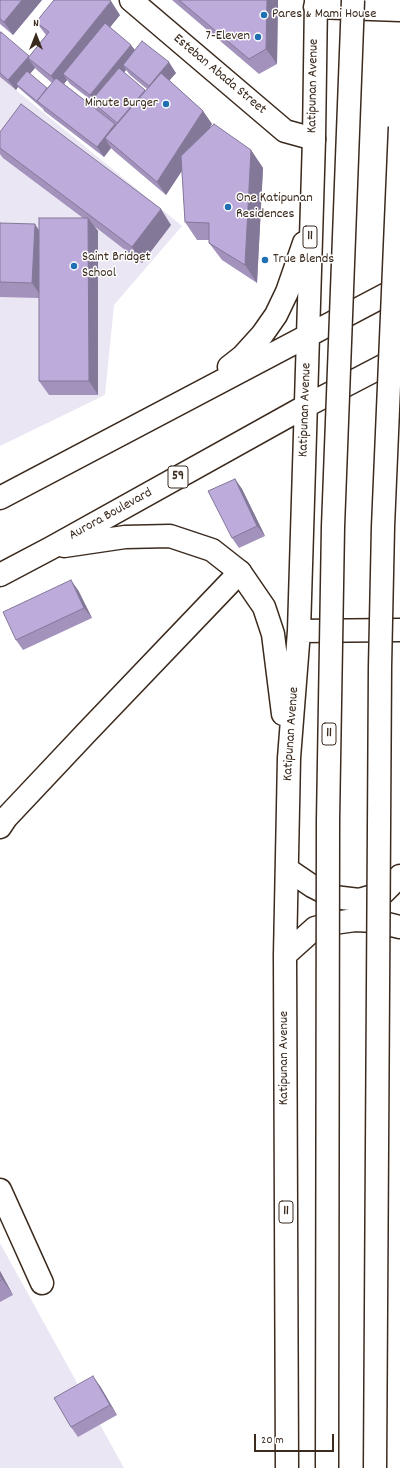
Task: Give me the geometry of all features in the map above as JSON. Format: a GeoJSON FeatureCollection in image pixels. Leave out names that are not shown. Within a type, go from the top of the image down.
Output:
{"type":"FeatureCollection","features":[{"type":"Feature","properties":{"kind":"main road","name":"Esteban Abada Street"},"geometry":{"type":"LineString","coordinates":[[131,0],[285,131],[314,140]]}},
{"type":"Feature","properties":{"kind":"main road","name":"11"},"geometry":{"type":"LineString","coordinates":[[326,1468],[328,820],[333,527],[353,0]]}},
{"type":"Feature","properties":{"kind":"main road","name":"Katipunan Avenue"},"geometry":{"type":"LineString","coordinates":[[287,1468],[286,869],[289,758],[299,630],[314,140],[316,4]]}},
{"type":"Feature","properties":{"kind":"main road"},"geometry":{"type":"LineString","coordinates":[[316,4],[400,10]]}},
{"type":"Feature","properties":{"kind":"main road"},"geometry":{"type":"LineString","coordinates":[[375,1468],[380,667],[383,527],[400,127]]}},
{"type":"Feature","properties":{"kind":"main road"},"geometry":{"type":"LineString","coordinates":[[199,392],[243,356],[262,335],[276,315],[287,292],[311,224]]}},
{"type":"Feature","properties":{"kind":"main road"},"geometry":{"type":"LineString","coordinates":[[0,498],[308,334],[400,287]]}},
{"type":"Feature","properties":{"kind":"main road","name":"59"},"geometry":{"type":"LineString","coordinates":[[306,406],[400,357]]}},
{"type":"Feature","properties":{"kind":"main road","name":"Aurora Boulevard"},"geometry":{"type":"LineString","coordinates":[[0,575],[306,406]]}},
{"type":"Feature","properties":{"kind":"main road"},"geometry":{"type":"LineString","coordinates":[[51,548],[125,537],[170,536],[212,550],[240,572],[264,607],[273,634],[289,758]]}},
{"type":"Feature","properties":{"kind":"main road"},"geometry":{"type":"LineString","coordinates":[[0,826],[87,732],[240,572]]}},
{"type":"Feature","properties":{"kind":"main road"},"geometry":{"type":"LineString","coordinates":[[299,630],[400,630]]}},
{"type":"Feature","properties":{"kind":"main road"},"geometry":{"type":"LineString","coordinates":[[286,869],[312,886],[334,897],[359,900],[383,893],[400,876]]}},
{"type":"Feature","properties":{"kind":"main road"},"geometry":{"type":"LineString","coordinates":[[285,955],[315,928],[334,922],[355,920],[375,921],[400,927]]}},
{"type":"Feature","properties":{"kind":"main road"},"geometry":{"type":"LineString","coordinates":[[0,1190],[42,1283]]}},
{"type":"Feature","properties":{"kind":"shaded area","name":"Saint Bridget School"},"geometry":{"type":"Polygon","coordinates":[[[0,77],[182,226],[114,305],[105,395],[0,446],[0,77]]]}},
{"type":"Feature","properties":{"kind":"shaded area"},"geometry":{"type":"Polygon","coordinates":[[[0,1243],[124,1468],[0,1468],[0,1243]]]}},
{"type":"Feature","properties":{"kind":"building"},"geometry":{"type":"Polygon","coordinates":[[[0,0],[22,0],[4,22],[0,19],[0,0]]]}},
{"type":"Feature","properties":{"kind":"building"},"geometry":{"type":"Polygon","coordinates":[[[54,0],[111,1],[51,76],[28,58],[49,32],[36,22],[54,0]]]}},
{"type":"Feature","properties":{"kind":"building"},"geometry":{"type":"Polygon","coordinates":[[[179,0],[267,0],[266,49],[249,59],[179,0]]]}},
{"type":"Feature","properties":{"kind":"building"},"geometry":{"type":"Polygon","coordinates":[[[105,23],[131,45],[90,95],[63,74],[105,23]]]}},
{"type":"Feature","properties":{"kind":"building"},"geometry":{"type":"Polygon","coordinates":[[[1,32],[29,56],[8,80],[0,73],[1,32]]]}},
{"type":"Feature","properties":{"kind":"building"},"geometry":{"type":"Polygon","coordinates":[[[142,41],[169,62],[149,86],[123,65],[142,41]]]}},
{"type":"Feature","properties":{"kind":"building"},"geometry":{"type":"Polygon","coordinates":[[[119,68],[145,90],[117,123],[91,101],[119,68]]]}},
{"type":"Feature","properties":{"kind":"building"},"geometry":{"type":"Polygon","coordinates":[[[27,71],[47,88],[37,101],[39,103],[16,84],[27,71]]]}},
{"type":"Feature","properties":{"kind":"building"},"geometry":{"type":"Polygon","coordinates":[[[161,73],[203,111],[157,182],[105,138],[161,73]]]}},
{"type":"Feature","properties":{"kind":"building"},"geometry":{"type":"Polygon","coordinates":[[[56,78],[115,124],[97,147],[37,101],[56,78]]]}},
{"type":"Feature","properties":{"kind":"building"},"geometry":{"type":"Polygon","coordinates":[[[21,104],[161,209],[132,247],[0,148],[0,132],[21,104]]]}},
{"type":"Feature","properties":{"kind":"building","name":"One Katipunan Residences"},"geometry":{"type":"Polygon","coordinates":[[[214,124],[251,150],[245,265],[209,243],[209,223],[185,222],[181,156],[214,124]]]}},
{"type":"Feature","properties":{"kind":"building"},"geometry":{"type":"Polygon","coordinates":[[[39,218],[88,218],[89,381],[39,381],[39,218]]]}},
{"type":"Feature","properties":{"kind":"building"},"geometry":{"type":"Polygon","coordinates":[[[0,223],[35,224],[32,283],[0,282],[0,223]]]}},
{"type":"Feature","properties":{"kind":"building"},"geometry":{"type":"Polygon","coordinates":[[[235,479],[257,526],[232,538],[208,491],[235,479]]]}},
{"type":"Feature","properties":{"kind":"building"},"geometry":{"type":"Polygon","coordinates":[[[71,580],[84,608],[16,640],[3,612],[71,580]]]}},
{"type":"Feature","properties":{"kind":"building"},"geometry":{"type":"Polygon","coordinates":[[[93,1376],[110,1405],[71,1427],[54,1398],[93,1376]]]}},
{"type":"Feature","properties":{"kind":"place","name":"Pares & Mami House"},"geometry":{"type":"Point","coordinates":[264,15]}},
{"type":"Feature","properties":{"kind":"place","name":"7-Eleven"},"geometry":{"type":"Point","coordinates":[258,37]}},
{"type":"Feature","properties":{"kind":"place","name":"Minute Burger"},"geometry":{"type":"Point","coordinates":[166,104]}},
{"type":"Feature","properties":{"kind":"place","name":"One Katipunan Residences"},"geometry":{"type":"Point","coordinates":[228,207]}},
{"type":"Feature","properties":{"kind":"place","name":"True Blends"},"geometry":{"type":"Point","coordinates":[265,260]}},
{"type":"Feature","properties":{"kind":"place","name":"Saint Bridget School"},"geometry":{"type":"Point","coordinates":[74,266]}}]}
